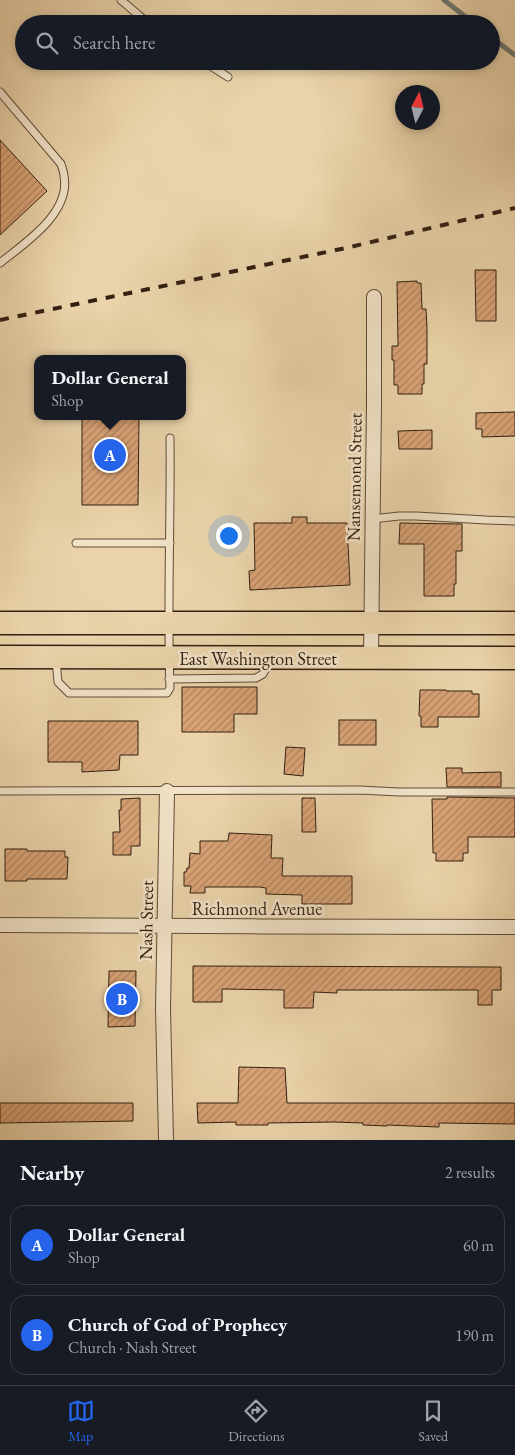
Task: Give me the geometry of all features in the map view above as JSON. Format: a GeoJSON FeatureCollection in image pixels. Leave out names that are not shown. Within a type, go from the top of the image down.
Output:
{"type":"FeatureCollection","features":[{"type":"Feature","properties":{"kind":"highway","name":"East Washington Street"},"geometry":{"type":"LineString","coordinates":[[0,623],[515,623]]}},
{"type":"Feature","properties":{"kind":"highway","name":"East Washington Street"},"geometry":{"type":"LineString","coordinates":[[0,657],[56,657],[169,668],[265,658],[515,658]]}},
{"type":"Feature","properties":{"kind":"street","name":"Nansemond Street"},"geometry":{"type":"LineString","coordinates":[[371,658],[374,297]]}},
{"type":"Feature","properties":{"kind":"street","name":"Nash Street"},"geometry":{"type":"LineString","coordinates":[[166,1140],[163,1010],[167,791]]}},
{"type":"Feature","properties":{"kind":"street","name":"Richmond Avenue"},"geometry":{"type":"LineString","coordinates":[[0,925],[515,927]]}},
{"type":"Feature","properties":{"kind":"lane"},"geometry":{"type":"LineString","coordinates":[[121,0],[138,15]]}},
{"type":"Feature","properties":{"kind":"lane"},"geometry":{"type":"LineString","coordinates":[[217,70],[228,77]]}},
{"type":"Feature","properties":{"kind":"lane"},"geometry":{"type":"LineString","coordinates":[[0,92],[61,164],[64,176],[64,188],[60,203],[50,220],[0,263]]}},
{"type":"Feature","properties":{"kind":"lane"},"geometry":{"type":"LineString","coordinates":[[56,657],[58,682],[69,693],[167,693],[170,688],[170,438]]}},
{"type":"Feature","properties":{"kind":"lane"},"geometry":{"type":"LineString","coordinates":[[372,519],[416,516],[515,520]]}},
{"type":"Feature","properties":{"kind":"lane"},"geometry":{"type":"LineString","coordinates":[[76,543],[170,543]]}},
{"type":"Feature","properties":{"kind":"lane"},"geometry":{"type":"LineString","coordinates":[[0,791],[360,790],[515,792]]}},
{"type":"Feature","properties":{"kind":"building"},"geometry":{"type":"Polygon","coordinates":[[[0,140],[47,191],[0,235],[0,140]]]}},
{"type":"Feature","properties":{"kind":"building"},"geometry":{"type":"Polygon","coordinates":[[[475,270],[496,270],[496,321],[476,321],[475,270]]]}},
{"type":"Feature","properties":{"kind":"building"},"geometry":{"type":"Polygon","coordinates":[[[417,281],[417,283],[421,283],[422,309],[426,309],[427,364],[424,364],[424,384],[422,384],[422,394],[398,394],[398,385],[394,385],[394,360],[392,360],[392,346],[398,346],[397,282],[417,281]]]}},
{"type":"Feature","properties":{"kind":"building"},"geometry":{"type":"Polygon","coordinates":[[[515,412],[515,436],[482,437],[482,429],[476,429],[476,413],[515,412]]]}},
{"type":"Feature","properties":{"kind":"building"},"geometry":{"type":"Polygon","coordinates":[[[82,420],[139,420],[138,505],[82,505],[82,420]]]}},
{"type":"Feature","properties":{"kind":"building"},"geometry":{"type":"Polygon","coordinates":[[[432,430],[432,449],[399,449],[398,431],[432,430]]]}},
{"type":"Feature","properties":{"kind":"building"},"geometry":{"type":"Polygon","coordinates":[[[292,517],[307,517],[307,523],[347,523],[350,585],[250,590],[249,571],[255,570],[254,523],[292,523],[292,517]]]}},
{"type":"Feature","properties":{"kind":"building"},"geometry":{"type":"Polygon","coordinates":[[[400,523],[462,524],[462,551],[456,551],[454,596],[424,596],[424,544],[399,544],[400,523]]]}},
{"type":"Feature","properties":{"kind":"building"},"geometry":{"type":"Polygon","coordinates":[[[182,687],[257,687],[257,714],[234,714],[234,732],[182,732],[182,687]]]}},
{"type":"Feature","properties":{"kind":"building"},"geometry":{"type":"Polygon","coordinates":[[[420,690],[472,691],[472,694],[479,694],[479,717],[438,717],[438,727],[421,727],[421,716],[419,716],[420,690]]]}},
{"type":"Feature","properties":{"kind":"building"},"geometry":{"type":"Polygon","coordinates":[[[339,720],[376,720],[376,745],[339,745],[339,720]]]}},
{"type":"Feature","properties":{"kind":"building"},"geometry":{"type":"Polygon","coordinates":[[[48,721],[138,721],[138,755],[120,755],[119,770],[82,772],[82,762],[48,762],[48,721]]]}},
{"type":"Feature","properties":{"kind":"building"},"geometry":{"type":"Polygon","coordinates":[[[286,747],[305,748],[303,776],[284,774],[286,747]]]}},
{"type":"Feature","properties":{"kind":"building"},"geometry":{"type":"Polygon","coordinates":[[[446,768],[462,768],[462,773],[501,772],[501,787],[447,787],[446,768]]]}},
{"type":"Feature","properties":{"kind":"building"},"geometry":{"type":"Polygon","coordinates":[[[447,797],[515,798],[515,837],[468,837],[468,853],[463,853],[463,861],[436,861],[436,853],[433,853],[432,799],[447,799],[447,797]]]}},
{"type":"Feature","properties":{"kind":"building"},"geometry":{"type":"Polygon","coordinates":[[[140,798],[140,846],[131,846],[131,855],[113,855],[113,832],[120,832],[119,810],[121,810],[121,799],[140,798]]]}},
{"type":"Feature","properties":{"kind":"building"},"geometry":{"type":"Polygon","coordinates":[[[302,798],[315,798],[316,832],[302,832],[302,798]]]}},
{"type":"Feature","properties":{"kind":"building"},"geometry":{"type":"Polygon","coordinates":[[[229,833],[272,835],[271,858],[283,858],[282,876],[352,876],[352,904],[302,904],[302,895],[266,894],[266,888],[260,887],[205,887],[205,893],[190,893],[191,886],[184,886],[184,872],[189,868],[190,853],[200,854],[200,841],[228,841],[229,833]]]}},
{"type":"Feature","properties":{"kind":"building"},"geometry":{"type":"Polygon","coordinates":[[[5,849],[65,851],[65,857],[68,857],[67,879],[5,881],[5,849]]]}},
{"type":"Feature","properties":{"kind":"building"},"geometry":{"type":"Polygon","coordinates":[[[193,966],[501,967],[501,990],[492,990],[492,1005],[478,1005],[478,990],[337,990],[337,993],[314,992],[313,1008],[284,1008],[284,990],[222,989],[222,1002],[193,1002],[193,966]]]}},
{"type":"Feature","properties":{"kind":"building"},"geometry":{"type":"Polygon","coordinates":[[[109,971],[136,971],[135,1026],[108,1027],[109,971]]]}},
{"type":"Feature","properties":{"kind":"building"},"geometry":{"type":"Polygon","coordinates":[[[239,1067],[285,1068],[287,1103],[514,1103],[515,1124],[439,1123],[439,1127],[363,1125],[363,1123],[334,1122],[268,1123],[268,1125],[236,1125],[236,1122],[198,1123],[197,1103],[238,1103],[239,1067]]]}},
{"type":"Feature","properties":{"kind":"building"},"geometry":{"type":"Polygon","coordinates":[[[0,1103],[133,1103],[133,1121],[0,1123],[0,1103]]]}},
{"type":"Feature","properties":{"kind":"waterway"},"geometry":{"type":"LineString","coordinates":[[444,0],[463,15]]}},
{"type":"Feature","properties":{"kind":"waterway"},"geometry":{"type":"LineString","coordinates":[[500,44],[515,55]]}},
{"type":"Feature","properties":{"kind":"railway"},"geometry":{"type":"LineString","coordinates":[[0,320],[346,248],[515,208]]}},
{"type":"Feature","properties":{"kind":"place","name":"Dollar General"},"geometry":{"type":"Point","coordinates":[110,455]}},
{"type":"Feature","properties":{"kind":"place","name":"Church of God of Prophecy"},"geometry":{"type":"Point","coordinates":[122,999]}}]}
